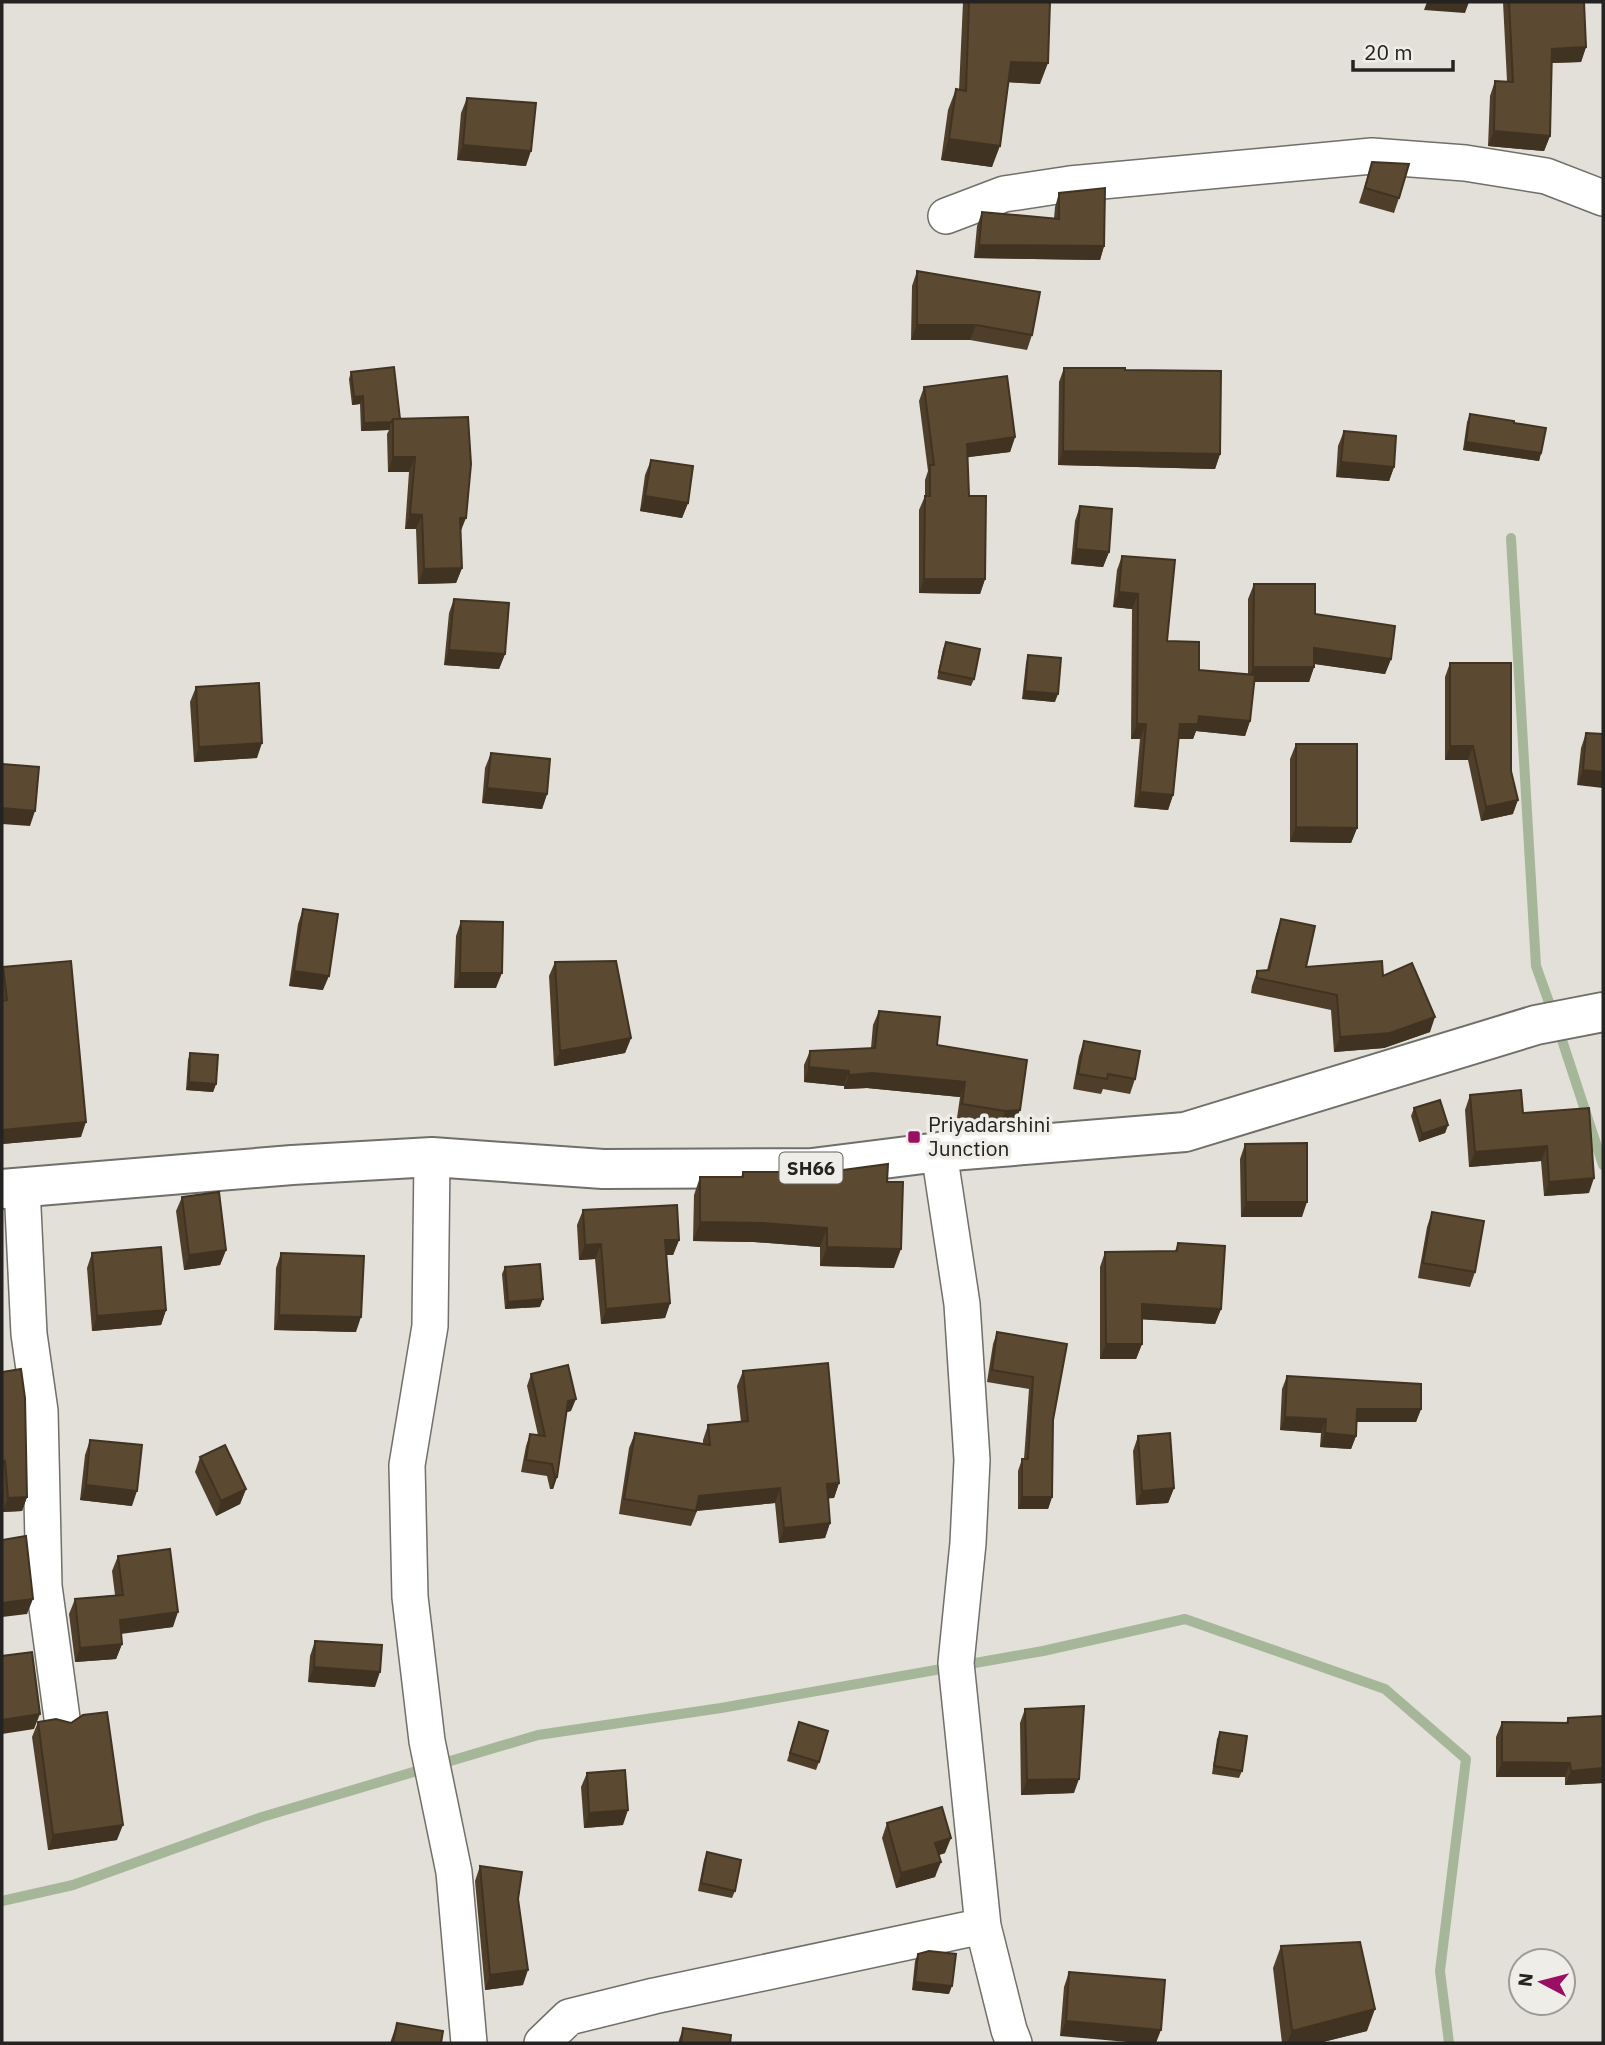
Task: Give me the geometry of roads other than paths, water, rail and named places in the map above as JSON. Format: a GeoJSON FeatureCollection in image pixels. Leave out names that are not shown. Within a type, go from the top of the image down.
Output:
{"type":"FeatureCollection","features":[{"type":"Feature","properties":{"kind":"main road","name":"SH66"},"geometry":{"type":"LineString","coordinates":[[12,1188],[292,1165],[432,1157],[603,1169],[812,1168],[939,1152],[1185,1132],[1536,1025],[1603,1012]]}},
{"type":"Feature","properties":{"kind":"street"},"geometry":{"type":"LineString","coordinates":[[946,216],[1004,194],[1070,184],[1372,156],[1465,163],[1546,176],[1603,198]]}},
{"type":"Feature","properties":{"kind":"street"},"geometry":{"type":"LineString","coordinates":[[939,1152],[962,1304],[972,1460],[968,1543],[956,1664],[983,1926],[1014,2043]]}},
{"type":"Feature","properties":{"kind":"street"},"geometry":{"type":"LineString","coordinates":[[432,1157],[430,1326],[407,1465],[410,1597],[427,1741],[454,1872],[469,2043]]}},
{"type":"Feature","properties":{"kind":"street"},"geometry":{"type":"LineString","coordinates":[[12,1188],[40,1411],[44,1586],[62,1718]]}},
{"type":"Feature","properties":{"kind":"street"},"geometry":{"type":"LineString","coordinates":[[542,2043],[569,2017],[654,1996],[983,1926]]}},
{"type":"Feature","properties":{"kind":"waterway"},"geometry":{"type":"LineString","coordinates":[[1511,538],[1536,966],[1550,1005]]}},
{"type":"Feature","properties":{"kind":"waterway"},"geometry":{"type":"LineString","coordinates":[[1561,1037],[1603,1165]]}},
{"type":"Feature","properties":{"kind":"waterway"},"geometry":{"type":"LineString","coordinates":[[2,1901],[73,1885],[262,1817],[538,1735],[721,1708],[1043,1651],[1185,1619],[1385,1689],[1466,1759],[1440,1971],[1449,2043]]}},
{"type":"Feature","properties":{"kind":"place","name":"Priyadarshini Junction"},"geometry":{"type":"Point","coordinates":[914,1137]}}]}
